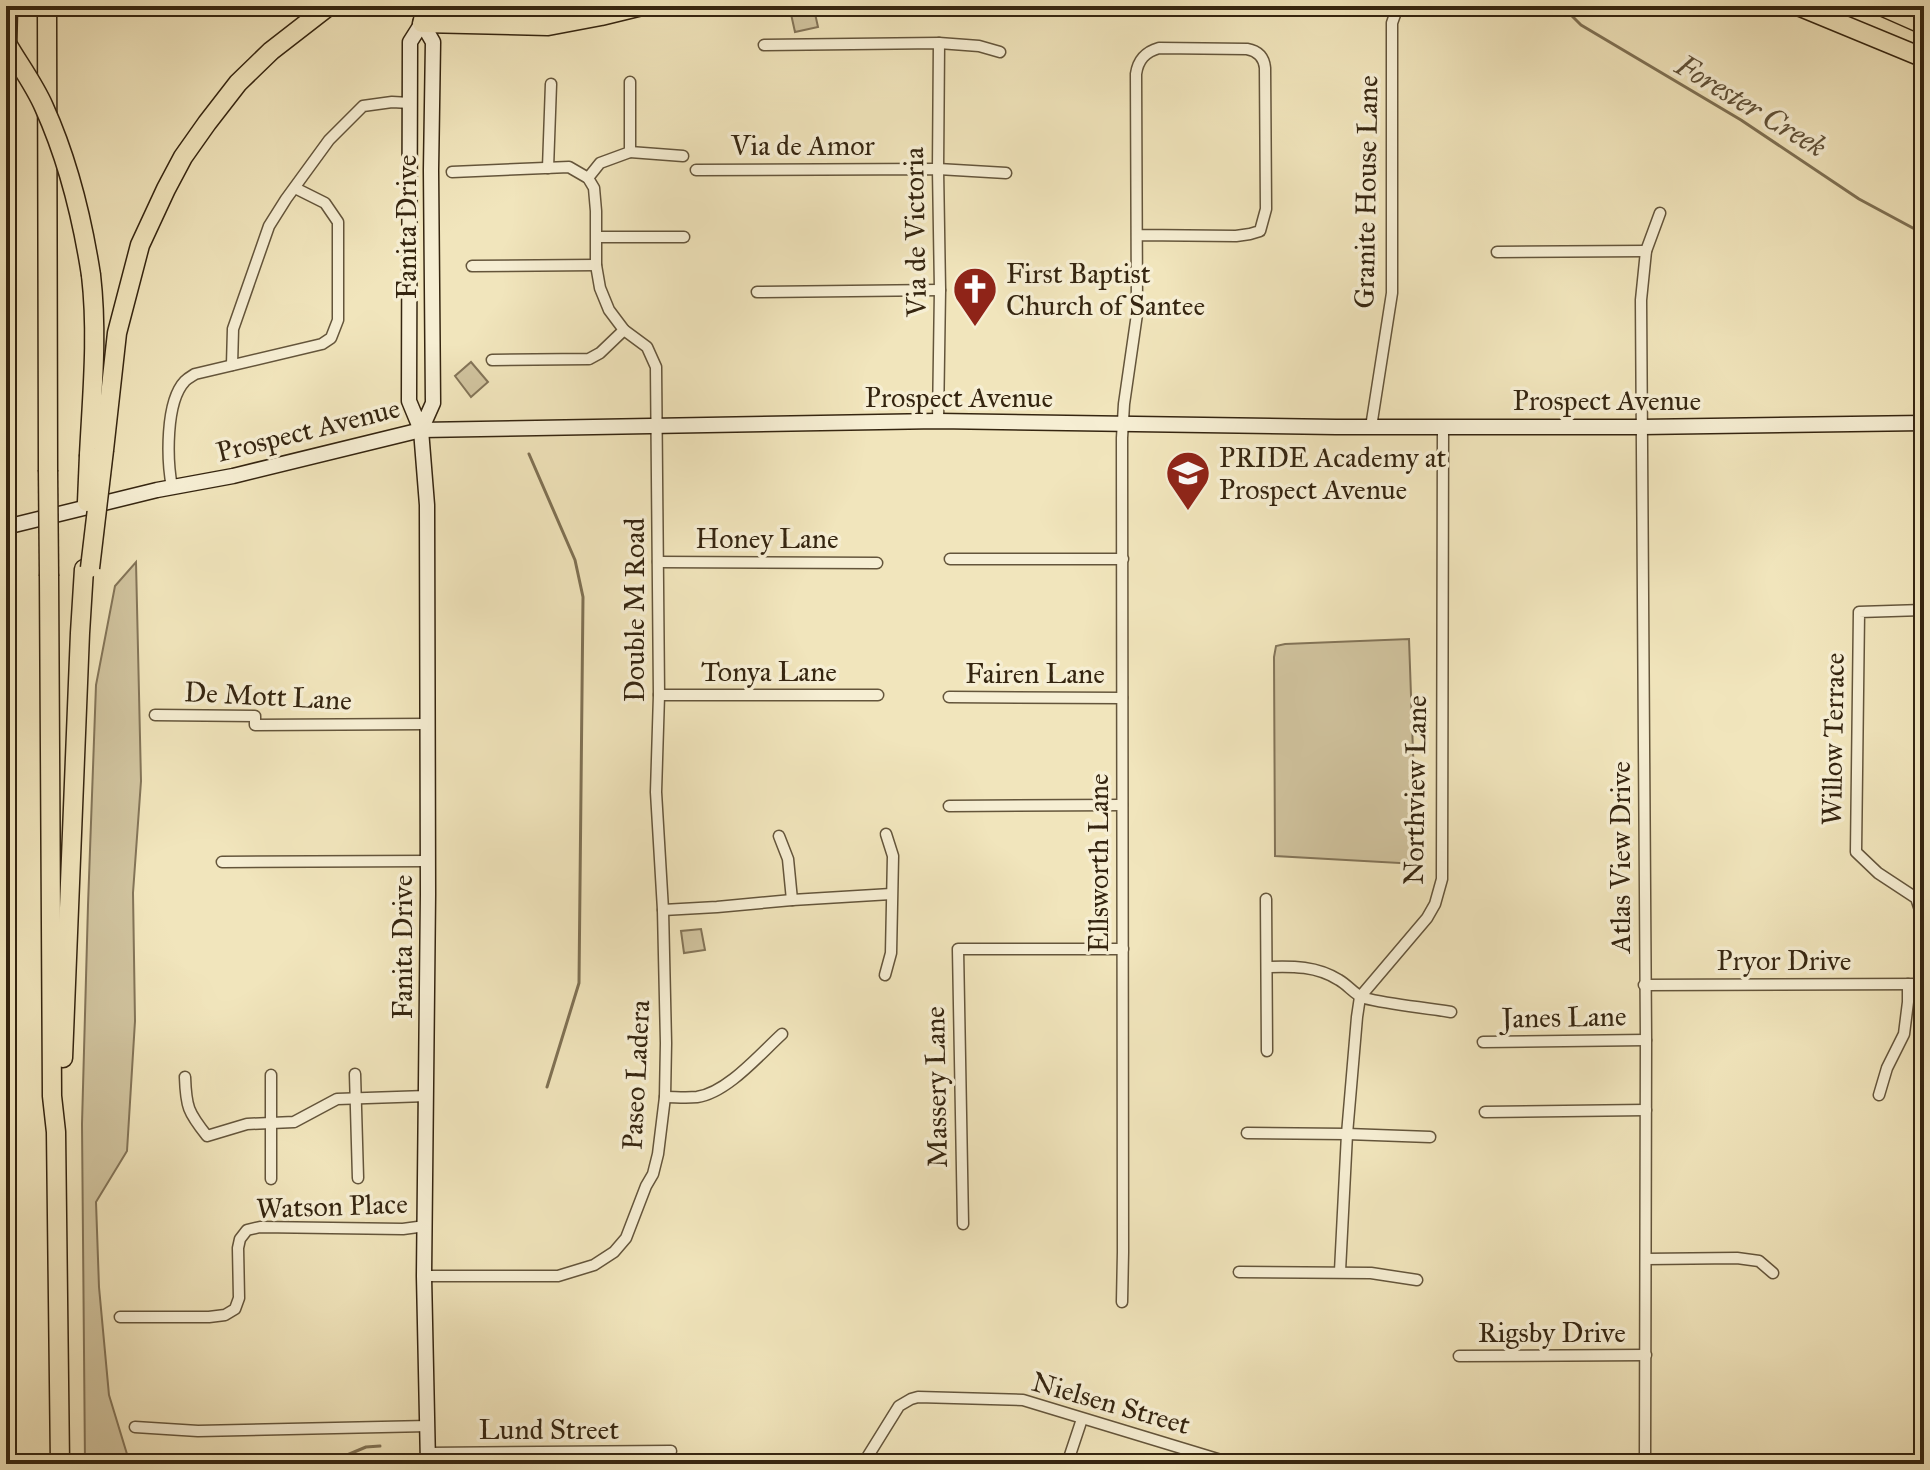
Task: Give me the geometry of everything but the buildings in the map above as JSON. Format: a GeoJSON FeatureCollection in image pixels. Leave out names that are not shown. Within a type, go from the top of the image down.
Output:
{"type":"FeatureCollection","features":[{"type":"Feature","properties":{"kind":"highway"},"geometry":{"type":"LineString","coordinates":[[6,93],[8,6]]}},
{"type":"Feature","properties":{"kind":"highway"},"geometry":{"type":"LineString","coordinates":[[47,6],[52,1096],[56,1132],[60,1464]]}},
{"type":"Feature","properties":{"kind":"highway"},"geometry":{"type":"LineString","coordinates":[[56,1132],[61,1119],[80,633],[117,333],[140,245],[183,157],[238,83],[271,51],[329,6]]}},
{"type":"Feature","properties":{"kind":"highway"},"geometry":{"type":"LineString","coordinates":[[422,15],[548,26],[642,6]]}},
{"type":"Feature","properties":{"kind":"highway"},"geometry":{"type":"LineString","coordinates":[[1798,6],[1924,58]]}},
{"type":"Feature","properties":{"kind":"highway"},"geometry":{"type":"LineString","coordinates":[[1881,6],[1924,25]]}},
{"type":"Feature","properties":{"kind":"highway"},"geometry":{"type":"LineString","coordinates":[[6,42],[43,104],[63,156],[83,225],[91,275],[95,312],[94,400],[87,568]]}},
{"type":"Feature","properties":{"kind":"main road","name":"Fanita Drive"},"geometry":{"type":"LineString","coordinates":[[422,15],[410,42],[409,401],[421,430],[427,505],[424,1276],[428,1459]]}},
{"type":"Feature","properties":{"kind":"main road","name":"Fanita Drive"},"geometry":{"type":"LineString","coordinates":[[421,430],[433,403],[433,42],[422,15]]}},
{"type":"Feature","properties":{"kind":"main road","name":"Prospect Avenue"},"geometry":{"type":"LineString","coordinates":[[6,527],[421,430],[938,421],[1371,427],[1924,423]]}},
{"type":"Feature","properties":{"kind":"street","name":"Granite House Lane"},"geometry":{"type":"LineString","coordinates":[[1371,427],[1392,293],[1392,23],[1398,6]]}},
{"type":"Feature","properties":{"kind":"street"},"geometry":{"type":"LineString","coordinates":[[764,45],[939,43],[979,46],[1000,52]]}},
{"type":"Feature","properties":{"kind":"street","name":"Via de Victoria"},"geometry":{"type":"LineString","coordinates":[[938,421],[939,43]]}},
{"type":"Feature","properties":{"kind":"street","name":"Ellsworth Lane"},"geometry":{"type":"LineString","coordinates":[[1122,1302],[1123,424],[1137,314],[1136,74],[1142,58],[1149,51],[1159,48],[1255,51],[1264,60],[1265,68],[1266,209],[1260,231],[1236,236],[1138,235]]}},
{"type":"Feature","properties":{"kind":"street"},"geometry":{"type":"LineString","coordinates":[[630,82],[630,152]]}},
{"type":"Feature","properties":{"kind":"street"},"geometry":{"type":"LineString","coordinates":[[548,168],[551,84]]}},
{"type":"Feature","properties":{"kind":"street"},"geometry":{"type":"LineString","coordinates":[[232,365],[233,329],[269,226],[329,140],[363,106],[410,103]]}},
{"type":"Feature","properties":{"kind":"street"},"geometry":{"type":"LineString","coordinates":[[452,172],[569,167],[588,178],[600,163],[630,152],[683,156]]}},
{"type":"Feature","properties":{"kind":"street","name":"Via de Amor"},"geometry":{"type":"LineString","coordinates":[[696,170],[938,169],[1006,173]]}},
{"type":"Feature","properties":{"kind":"street","name":"Double M Road"},"geometry":{"type":"LineString","coordinates":[[588,178],[594,188],[596,265],[600,288],[609,310],[624,330],[647,347],[656,367],[659,695],[656,792]]}},
{"type":"Feature","properties":{"kind":"street"},"geometry":{"type":"LineString","coordinates":[[172,487],[169,431],[173,405],[183,383],[195,374],[322,344],[331,338],[338,320],[338,222],[325,203],[295,188]]}},
{"type":"Feature","properties":{"kind":"street","name":"Atlas View Drive"},"geometry":{"type":"LineString","coordinates":[[1645,1464],[1646,1040],[1641,300],[1646,251],[1660,213]]}},
{"type":"Feature","properties":{"kind":"street"},"geometry":{"type":"LineString","coordinates":[[597,237],[684,237]]}},
{"type":"Feature","properties":{"kind":"street"},"geometry":{"type":"LineString","coordinates":[[1497,252],[1646,251]]}},
{"type":"Feature","properties":{"kind":"street"},"geometry":{"type":"LineString","coordinates":[[472,266],[596,265]]}},
{"type":"Feature","properties":{"kind":"street"},"geometry":{"type":"LineString","coordinates":[[757,292],[940,290]]}},
{"type":"Feature","properties":{"kind":"street"},"geometry":{"type":"LineString","coordinates":[[492,360],[589,359],[624,330]]}},
{"type":"Feature","properties":{"kind":"street","name":"Northview Lane"},"geometry":{"type":"LineString","coordinates":[[1360,997],[1427,918],[1435,904],[1442,879],[1443,427]]}},
{"type":"Feature","properties":{"kind":"street"},"geometry":{"type":"LineString","coordinates":[[950,559],[1123,559]]}},
{"type":"Feature","properties":{"kind":"street","name":"Honey Lane"},"geometry":{"type":"LineString","coordinates":[[658,562],[877,563]]}},
{"type":"Feature","properties":{"kind":"street","name":"Willow Terrace"},"geometry":{"type":"LineString","coordinates":[[1924,574],[1923,610],[1859,612],[1856,852],[1878,873],[1916,898],[1921,913],[1924,984]]}},
{"type":"Feature","properties":{"kind":"street","name":"Tonya Lane"},"geometry":{"type":"LineString","coordinates":[[659,695],[878,695]]}},
{"type":"Feature","properties":{"kind":"street","name":"Fairen Lane"},"geometry":{"type":"LineString","coordinates":[[949,697],[1122,698]]}},
{"type":"Feature","properties":{"kind":"street","name":"De Mott Lane"},"geometry":{"type":"LineString","coordinates":[[155,715],[255,716],[255,725],[427,724]]}},
{"type":"Feature","properties":{"kind":"street","name":"Paseo Ladera"},"geometry":{"type":"LineString","coordinates":[[424,1276],[558,1276],[594,1265],[614,1252],[626,1238],[653,1174],[665,1097],[663,910],[656,792]]}},
{"type":"Feature","properties":{"kind":"street"},"geometry":{"type":"LineString","coordinates":[[949,806],[1122,805]]}},
{"type":"Feature","properties":{"kind":"street"},"geometry":{"type":"LineString","coordinates":[[885,975],[891,953],[893,856],[886,834]]}},
{"type":"Feature","properties":{"kind":"street"},"geometry":{"type":"LineString","coordinates":[[779,836],[788,859],[792,900]]}},
{"type":"Feature","properties":{"kind":"street"},"geometry":{"type":"LineString","coordinates":[[222,862],[428,861]]}},
{"type":"Feature","properties":{"kind":"street"},"geometry":{"type":"LineString","coordinates":[[663,910],[891,894]]}},
{"type":"Feature","properties":{"kind":"street"},"geometry":{"type":"LineString","coordinates":[[1266,899],[1267,1051]]}},
{"type":"Feature","properties":{"kind":"street","name":"Massery Lane"},"geometry":{"type":"LineString","coordinates":[[963,1224],[958,949],[1123,949]]}},
{"type":"Feature","properties":{"kind":"street"},"geometry":{"type":"LineString","coordinates":[[1267,967],[1295,966],[1321,971],[1342,981],[1360,997],[1451,1012]]}},
{"type":"Feature","properties":{"kind":"street"},"geometry":{"type":"LineString","coordinates":[[1879,1095],[1887,1068],[1904,1034],[1908,984]]}},
{"type":"Feature","properties":{"kind":"street","name":"Pryor Drive"},"geometry":{"type":"LineString","coordinates":[[1644,985],[1924,984]]}},
{"type":"Feature","properties":{"kind":"street"},"geometry":{"type":"LineString","coordinates":[[1340,1271],[1347,1134],[1360,997]]}},
{"type":"Feature","properties":{"kind":"street"},"geometry":{"type":"LineString","coordinates":[[665,1097],[706,1095],[728,1082],[782,1034]]}},
{"type":"Feature","properties":{"kind":"street","name":"Janes Lane"},"geometry":{"type":"LineString","coordinates":[[1483,1042],[1646,1040]]}},
{"type":"Feature","properties":{"kind":"street"},"geometry":{"type":"LineString","coordinates":[[355,1074],[358,1178]]}},
{"type":"Feature","properties":{"kind":"street"},"geometry":{"type":"LineString","coordinates":[[271,1075],[271,1179]]}},
{"type":"Feature","properties":{"kind":"street"},"geometry":{"type":"LineString","coordinates":[[185,1077],[186,1102],[191,1115],[207,1136],[247,1124],[294,1122],[337,1099],[427,1096]]}},
{"type":"Feature","properties":{"kind":"street"},"geometry":{"type":"LineString","coordinates":[[1485,1112],[1646,1110]]}},
{"type":"Feature","properties":{"kind":"street"},"geometry":{"type":"LineString","coordinates":[[1247,1133],[1430,1137]]}},
{"type":"Feature","properties":{"kind":"street","name":"Watson Place"},"geometry":{"type":"LineString","coordinates":[[120,1317],[209,1317],[225,1315],[235,1309],[239,1298],[238,1248],[247,1230],[260,1227],[403,1229],[425,1226]]}},
{"type":"Feature","properties":{"kind":"street"},"geometry":{"type":"LineString","coordinates":[[1646,1259],[1737,1258],[1759,1261],[1773,1273]]}},
{"type":"Feature","properties":{"kind":"street"},"geometry":{"type":"LineString","coordinates":[[1239,1272],[1340,1271],[1417,1280]]}},
{"type":"Feature","properties":{"kind":"street","name":"Rigsby Drive"},"geometry":{"type":"LineString","coordinates":[[1459,1356],[1646,1355]]}},
{"type":"Feature","properties":{"kind":"street","name":"Nielsen Street"},"geometry":{"type":"LineString","coordinates":[[863,1464],[899,1406],[918,1397],[1023,1400],[1234,1464]]}},
{"type":"Feature","properties":{"kind":"street"},"geometry":{"type":"LineString","coordinates":[[1067,1464],[1082,1419]]}},
{"type":"Feature","properties":{"kind":"street"},"geometry":{"type":"LineString","coordinates":[[135,1427],[198,1431],[428,1426]]}},
{"type":"Feature","properties":{"kind":"street","name":"Lund Street"},"geometry":{"type":"LineString","coordinates":[[428,1459],[671,1451]]}},
{"type":"Feature","properties":{"kind":"shaded area"},"geometry":{"type":"Polygon","coordinates":[[[814,9],[818,27],[795,32],[791,14],[814,9]]]}},
{"type":"Feature","properties":{"kind":"shaded area"},"geometry":{"type":"Polygon","coordinates":[[[471,362],[488,382],[471,397],[455,376],[471,362]]]}},
{"type":"Feature","properties":{"kind":"shaded area"},"geometry":{"type":"Polygon","coordinates":[[[136,562],[141,781],[133,893],[135,1021],[127,1151],[96,1202],[99,1287],[109,1395],[130,1464],[85,1464],[82,1124],[96,685],[115,586],[136,562]]]}},
{"type":"Feature","properties":{"kind":"shaded area"},"geometry":{"type":"Polygon","coordinates":[[[1409,639],[1417,864],[1275,856],[1276,646],[1409,639]]]}},
{"type":"Feature","properties":{"kind":"shaded area"},"geometry":{"type":"Polygon","coordinates":[[[701,929],[705,950],[684,953],[681,931],[701,929]]]}},
{"type":"Feature","properties":{"kind":"waterway","name":"Forester Creek"},"geometry":{"type":"LineString","coordinates":[[1562,6],[1581,25],[1741,120],[1859,199],[1924,234]]}},
{"type":"Feature","properties":{"kind":"waterway"},"geometry":{"type":"LineString","coordinates":[[529,454],[575,560],[583,597],[579,983],[547,1087]]}},
{"type":"Feature","properties":{"kind":"waterway"},"geometry":{"type":"LineString","coordinates":[[344,1464],[347,1455],[366,1447],[380,1446]]}},
{"type":"Feature","properties":{"kind":"place","name":"First Baptist Church of Santee"},"geometry":{"type":"Point","coordinates":[975,328]}},
{"type":"Feature","properties":{"kind":"place","name":"PRIDE Academy at Prospect Avenue"},"geometry":{"type":"Point","coordinates":[1188,512]}}]}
